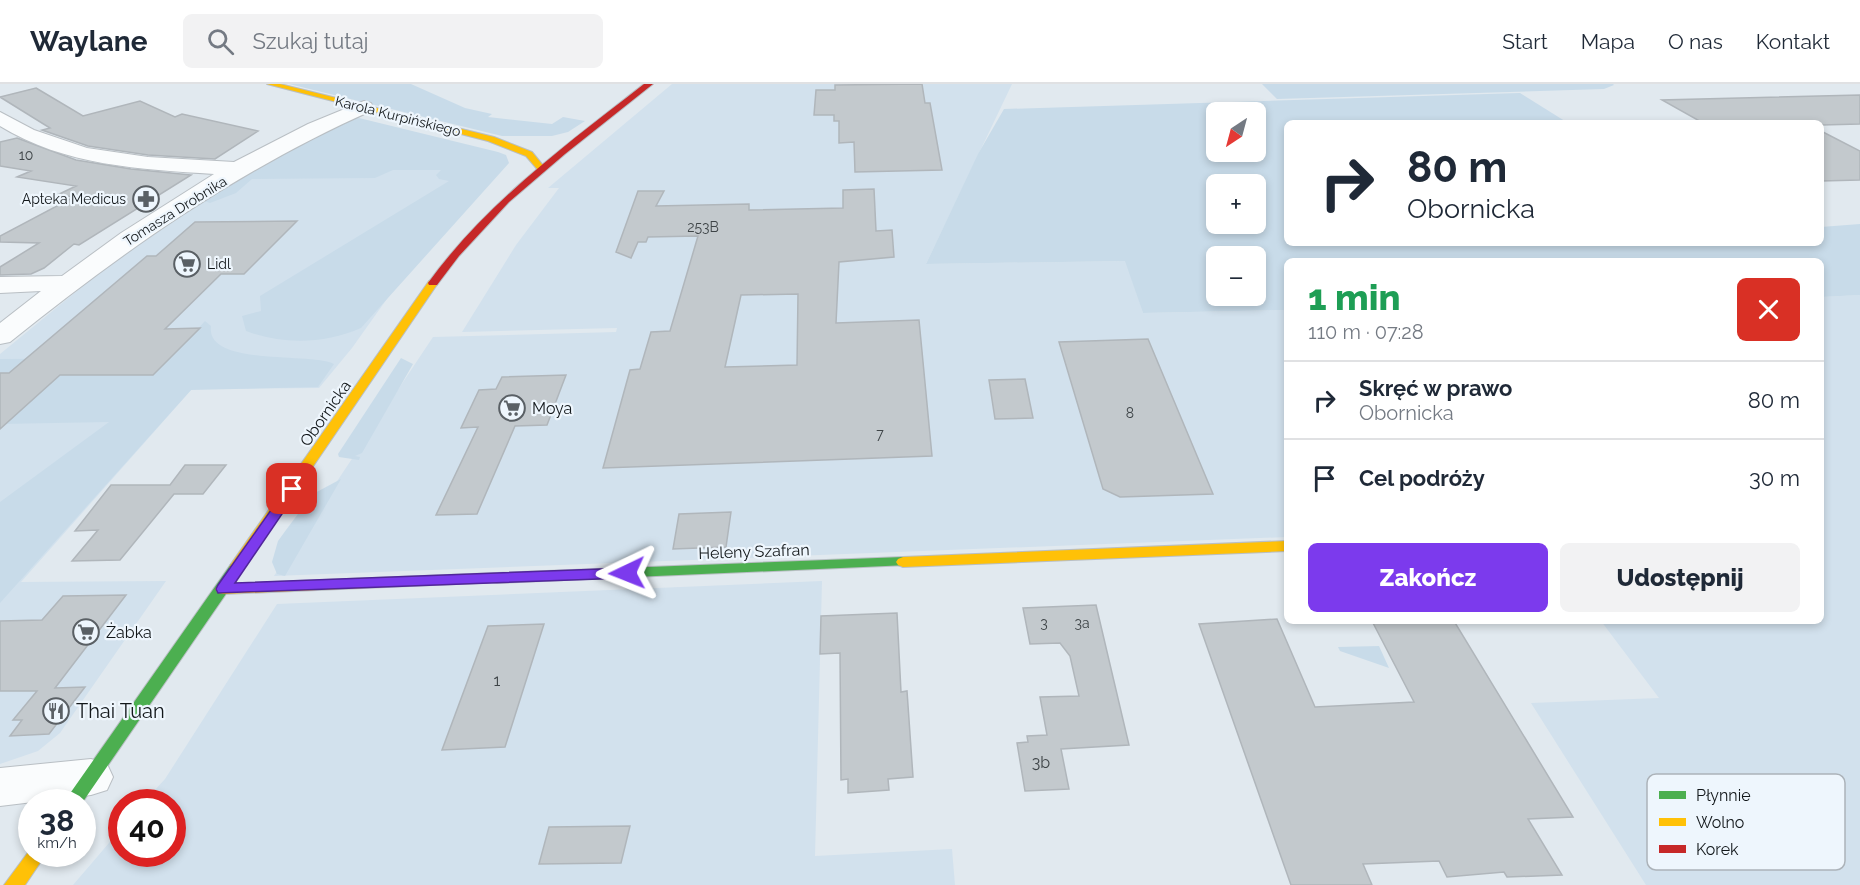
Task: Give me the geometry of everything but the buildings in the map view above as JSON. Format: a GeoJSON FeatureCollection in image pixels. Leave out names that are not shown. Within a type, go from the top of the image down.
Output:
{"type":"FeatureCollection","features":[{"type":"Feature","properties":{"kind":"street","name":"Karola Kurpińskiego"},"geometry":{"type":"LineString","coordinates":[[271,84],[491,139],[525,152],[537,160],[541,168]]}},
{"type":"Feature","properties":{"kind":"street","name":"Obornicka"},"geometry":{"type":"LineString","coordinates":[[83,789],[452,256],[484,220],[541,168],[649,84]]}},
{"type":"Feature","properties":{"kind":"street","name":"Tomasza Drobnika"},"geometry":{"type":"LineString","coordinates":[[0,336],[66,283],[146,227],[241,169],[322,124],[364,107]]}},
{"type":"Feature","properties":{"kind":"street"},"geometry":{"type":"LineString","coordinates":[[0,118],[18,131],[48,144],[82,153],[124,160],[241,169]]}},
{"type":"Feature","properties":{"kind":"street","name":"Karola Kurpińskiego"},"geometry":{"type":"LineString","coordinates":[[547,141],[589,130]]}},
{"type":"Feature","properties":{"kind":"street","name":"Karola Kurpińskiego"},"geometry":{"type":"LineString","coordinates":[[491,139],[547,141],[568,147]]}},
{"type":"Feature","properties":{"kind":"street","name":"Karola Kurpińskiego"},"geometry":{"type":"LineString","coordinates":[[525,152],[568,147]]}},
{"type":"Feature","properties":{"kind":"street"},"geometry":{"type":"LineString","coordinates":[[0,285],[66,283]]}},
{"type":"Feature","properties":{"kind":"street","name":"Heleny Szafran"},"geometry":{"type":"LineString","coordinates":[[223,589],[1284,546]]}},
{"type":"Feature","properties":{"kind":"street"},"geometry":{"type":"LineString","coordinates":[[0,787],[55,789]]}},
{"type":"Feature","properties":{"kind":"street"},"geometry":{"type":"LineString","coordinates":[[14,885],[27,867]]}},
{"type":"Feature","properties":{"kind":"shaded area"},"geometry":{"type":"Polygon","coordinates":[[[289,84],[411,84],[465,108],[492,114],[488,117],[552,124],[563,117],[585,121],[568,132],[552,136],[502,136],[289,84]]]}},
{"type":"Feature","properties":{"kind":"shaded area"},"geometry":{"type":"Polygon","coordinates":[[[672,84],[1012,84],[926,264],[1126,261],[1143,313],[1284,310],[1284,537],[274,576],[433,337],[616,332],[617,328],[462,332],[516,245],[559,188],[548,188],[672,84]]]}},
{"type":"Feature","properties":{"kind":"shaded area"},"geometry":{"type":"Polygon","coordinates":[[[1262,84],[1614,85],[1604,89],[1277,99],[1262,84]]]}},
{"type":"Feature","properties":{"kind":"shaded area"},"geometry":{"type":"Polygon","coordinates":[[[1520,93],[1563,120],[1284,120],[1284,246],[1824,246],[1824,227],[1860,224],[1860,295],[1824,297],[1824,258],[1284,258],[1284,310],[1143,313],[1125,261],[926,264],[978,154],[1004,109],[1206,103],[1206,162],[1266,162],[1266,102],[1230,102],[1520,93]]]}},
{"type":"Feature","properties":{"kind":"shaded area"},"geometry":{"type":"Polygon","coordinates":[[[359,118],[498,152],[506,155],[509,163],[361,328],[333,337],[304,341],[275,339],[246,331],[242,316],[261,311],[260,296],[449,181],[439,179],[436,175],[441,170],[393,170],[375,178],[252,179],[236,193],[210,203],[204,201],[245,174],[346,120],[359,118]]]}},
{"type":"Feature","properties":{"kind":"shaded area"},"geometry":{"type":"Polygon","coordinates":[[[504,167],[421,251],[352,348],[319,388],[192,389],[21,582],[166,581],[60,733],[38,751],[0,764],[0,354],[122,254],[252,170],[504,167]]]}},
{"type":"Feature","properties":{"kind":"shaded area"},"geometry":{"type":"Polygon","coordinates":[[[1860,295],[1860,885],[1646,885],[1531,703],[1659,698],[1603,624],[1824,624],[1824,297],[1860,295]]]}},
{"type":"Feature","properties":{"kind":"shaded area"},"geometry":{"type":"Polygon","coordinates":[[[205,321],[211,326],[214,339],[224,348],[261,356],[334,364],[318,387],[191,390],[0,603],[0,502],[109,422],[0,424],[0,359],[171,358],[205,321]]]}},
{"type":"Feature","properties":{"kind":"shaded area"},"geometry":{"type":"Polygon","coordinates":[[[401,358],[413,364],[362,453],[355,456],[360,457],[359,460],[339,457],[338,454],[401,358]]]}},
{"type":"Feature","properties":{"kind":"shaded area"},"geometry":{"type":"Polygon","coordinates":[[[341,479],[285,576],[277,574],[272,562],[278,541],[313,494],[341,479]]]}},
{"type":"Feature","properties":{"kind":"shaded area"},"geometry":{"type":"Polygon","coordinates":[[[822,581],[815,856],[952,849],[955,885],[73,885],[88,867],[96,867],[96,858],[108,844],[108,867],[186,867],[186,789],[156,789],[165,779],[277,604],[822,581]]]}},
{"type":"Feature","properties":{"kind":"shaded area"},"geometry":{"type":"Polygon","coordinates":[[[1379,646],[1389,668],[1340,651],[1338,647],[1379,646]]]}},
{"type":"Feature","properties":{"kind":"traffic: fast"},"geometry":{"type":"LineString","coordinates":[[497,578],[903,562]]}},
{"type":"Feature","properties":{"kind":"traffic: fast"},"geometry":{"type":"LineString","coordinates":[[82,789],[236,568]]}},
{"type":"Feature","properties":{"kind":"traffic: slow"},"geometry":{"type":"LineString","coordinates":[[271,84],[491,139],[529,154],[541,168]]}},
{"type":"Feature","properties":{"kind":"traffic: slow"},"geometry":{"type":"LineString","coordinates":[[236,568],[433,283]]}},
{"type":"Feature","properties":{"kind":"traffic: slow"},"geometry":{"type":"LineString","coordinates":[[903,562],[1284,546]]}},
{"type":"Feature","properties":{"kind":"traffic: slow"},"geometry":{"type":"LineString","coordinates":[[223,589],[497,578]]}},
{"type":"Feature","properties":{"kind":"traffic: slow"},"geometry":{"type":"LineString","coordinates":[[14,885],[27,867]]}},
{"type":"Feature","properties":{"kind":"traffic: jam"},"geometry":{"type":"LineString","coordinates":[[433,283],[455,254],[506,201],[562,152],[649,84]]}},
{"type":"Feature","properties":{"kind":"place","name":"Apteka Medicus"},"geometry":{"type":"Point","coordinates":[146,199]}},
{"type":"Feature","properties":{"kind":"place","name":"Lidl"},"geometry":{"type":"Point","coordinates":[187,264]}},
{"type":"Feature","properties":{"kind":"place","name":"Moya"},"geometry":{"type":"Point","coordinates":[512,408]}},
{"type":"Feature","properties":{"kind":"place","name":"Żabka"},"geometry":{"type":"Point","coordinates":[86,632]}},
{"type":"Feature","properties":{"kind":"place","name":"Thai Tuan"},"geometry":{"type":"Point","coordinates":[56,711]}},
{"type":"Feature","properties":{"kind":"route"},"geometry":{"type":"LineString","coordinates":[[292,489],[223,589],[627,573]]}}]}
